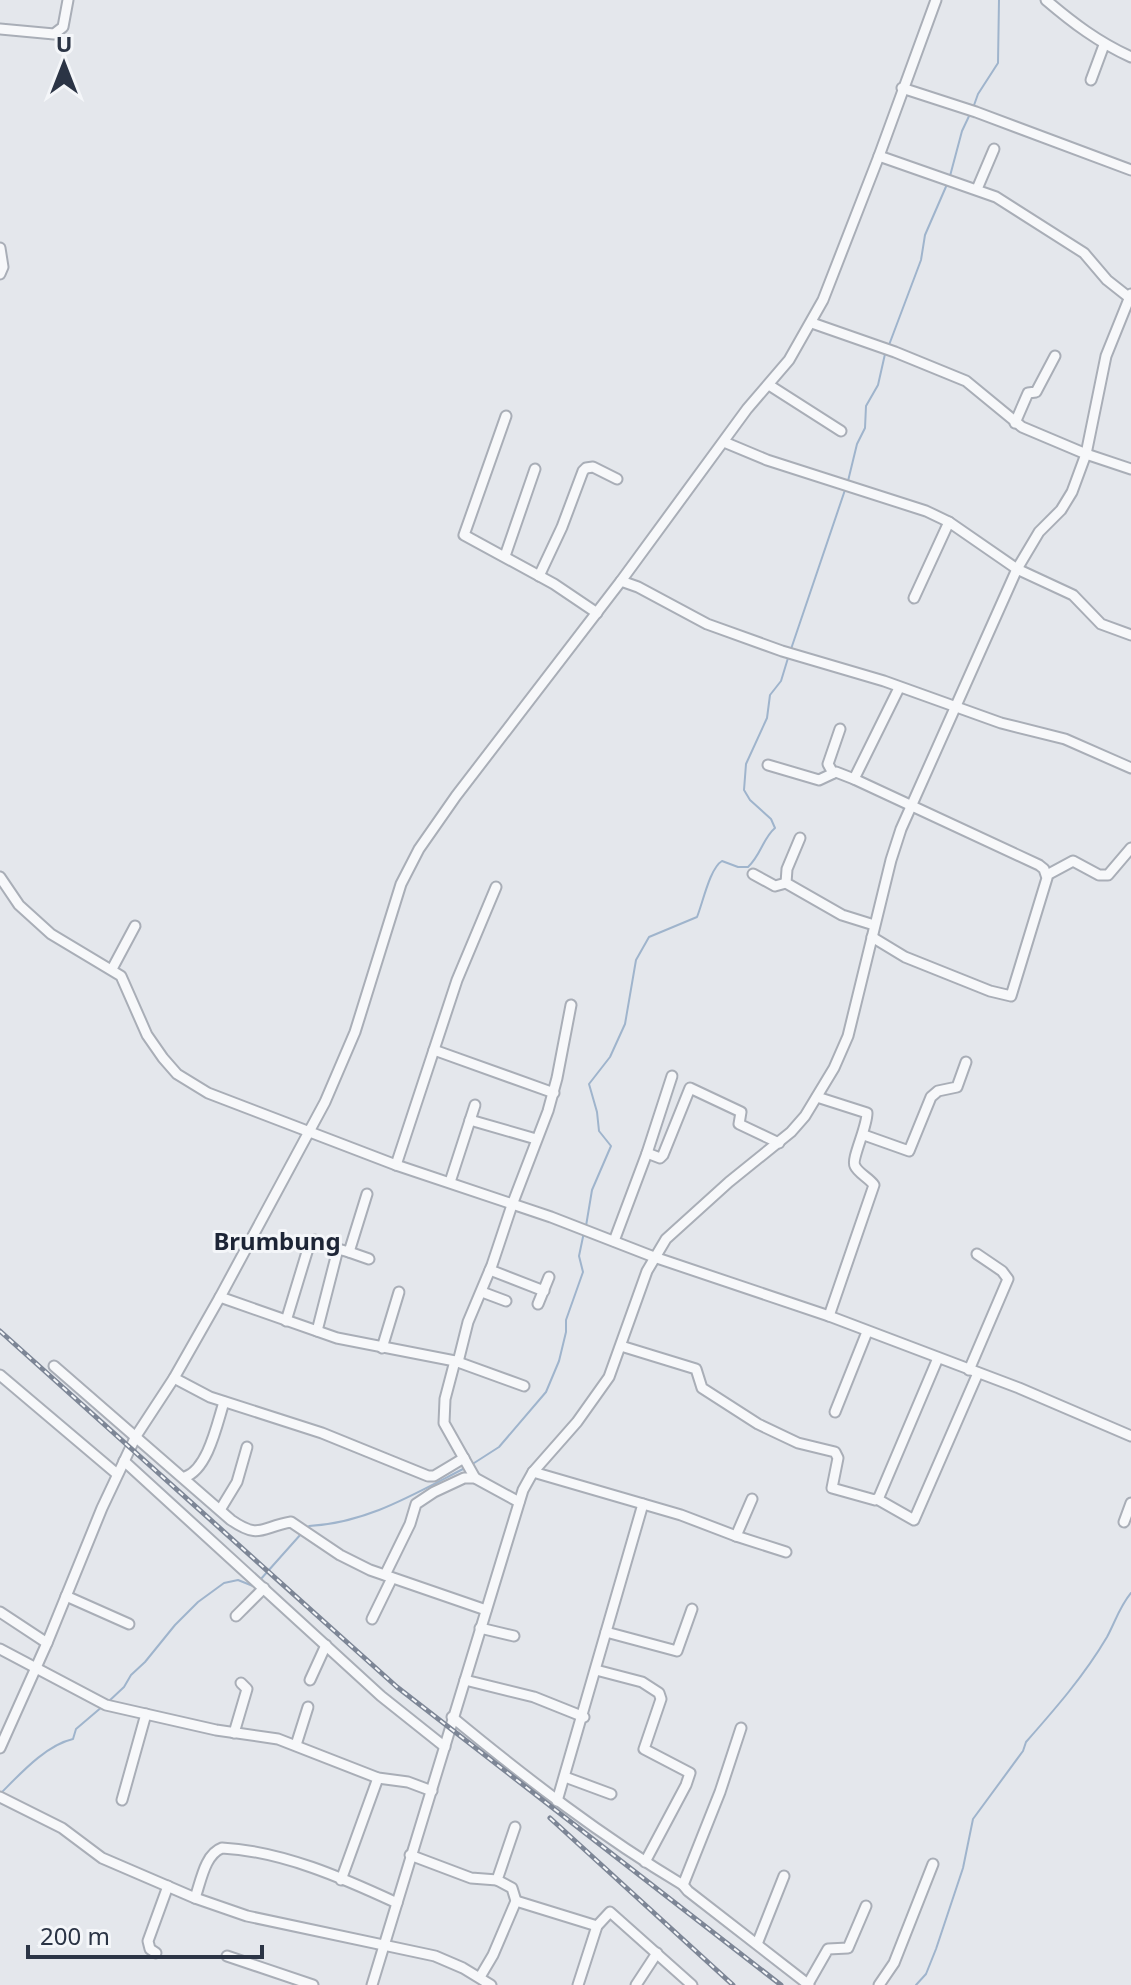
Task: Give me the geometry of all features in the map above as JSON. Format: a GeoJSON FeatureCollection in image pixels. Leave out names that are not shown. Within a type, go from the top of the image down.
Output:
{"type":"FeatureCollection","features":[{"type":"Feature","properties":{"kind":"street"},"geometry":{"type":"LineString","coordinates":[[0,29],[54,34],[63,27],[68,0]]}},
{"type":"Feature","properties":{"kind":"street"},"geometry":{"type":"LineString","coordinates":[[1046,0],[1104,45],[1131,57]]}},
{"type":"Feature","properties":{"kind":"street"},"geometry":{"type":"LineString","coordinates":[[0,1748],[136,1436],[174,1378],[220,1297],[325,1102],[355,1032],[401,884],[419,849],[747,409],[769,385],[812,323],[879,156],[932,1]]}},
{"type":"Feature","properties":{"kind":"street"},"geometry":{"type":"LineString","coordinates":[[1091,80],[1104,45]]}},
{"type":"Feature","properties":{"kind":"street"},"geometry":{"type":"LineString","coordinates":[[902,88],[965,108],[1131,170]]}},
{"type":"Feature","properties":{"kind":"street"},"geometry":{"type":"LineString","coordinates":[[977,189],[994,149]]}},
{"type":"Feature","properties":{"kind":"street"},"geometry":{"type":"LineString","coordinates":[[372,1985],[519,1502],[533,1472],[577,1422],[604,1384],[654,1257],[666,1239],[798,1125],[834,1068],[848,1036],[891,860],[910,806],[1017,569],[1043,526],[1068,500],[1086,454],[1106,356],[1130,297],[1114,287],[1084,253],[996,197],[879,156]]}},
{"type":"Feature","properties":{"kind":"street"},"geometry":{"type":"LineString","coordinates":[[0,248],[3,267],[0,274]]}},
{"type":"Feature","properties":{"kind":"street"},"geometry":{"type":"LineString","coordinates":[[812,323],[966,381],[1015,423],[1086,454],[1131,469]]}},
{"type":"Feature","properties":{"kind":"street"},"geometry":{"type":"LineString","coordinates":[[1015,423],[1028,393],[1036,393],[1055,356]]}},
{"type":"Feature","properties":{"kind":"street"},"geometry":{"type":"LineString","coordinates":[[769,385],[841,431]]}},
{"type":"Feature","properties":{"kind":"street"},"geometry":{"type":"LineString","coordinates":[[506,416],[464,532],[467,538],[505,556],[597,613]]}},
{"type":"Feature","properties":{"kind":"street"},"geometry":{"type":"LineString","coordinates":[[724,442],[767,460],[926,511],[949,522],[1017,569],[1073,595],[1097,621],[1131,635]]}},
{"type":"Feature","properties":{"kind":"street"},"geometry":{"type":"LineString","coordinates":[[539,576],[586,468],[593,467],[617,479]]}},
{"type":"Feature","properties":{"kind":"street"},"geometry":{"type":"LineString","coordinates":[[505,556],[535,469]]}},
{"type":"Feature","properties":{"kind":"street"},"geometry":{"type":"LineString","coordinates":[[914,598],[949,522]]}},
{"type":"Feature","properties":{"kind":"street"},"geometry":{"type":"LineString","coordinates":[[621,581],[707,624],[1001,723],[1065,739],[1131,768]]}},
{"type":"Feature","properties":{"kind":"street"},"geometry":{"type":"LineString","coordinates":[[854,779],[899,688]]}},
{"type":"Feature","properties":{"kind":"street"},"geometry":{"type":"LineString","coordinates":[[833,773],[828,764],[840,729]]}},
{"type":"Feature","properties":{"kind":"street"},"geometry":{"type":"LineString","coordinates":[[768,765],[820,780],[837,772],[1023,857],[1039,865],[1047,875]]}},
{"type":"Feature","properties":{"kind":"street"},"geometry":{"type":"LineString","coordinates":[[786,883],[787,869],[800,838]]}},
{"type":"Feature","properties":{"kind":"street"},"geometry":{"type":"LineString","coordinates":[[872,937],[905,957],[1011,996],[1047,875],[1073,861],[1099,875],[1108,875],[1114,872],[1131,848]]}},
{"type":"Feature","properties":{"kind":"street"},"geometry":{"type":"LineString","coordinates":[[753,874],[775,886],[786,883],[842,915],[874,925]]}},
{"type":"Feature","properties":{"kind":"street"},"geometry":{"type":"LineString","coordinates":[[0,877],[19,905],[51,934],[121,976],[147,1035],[177,1074],[208,1093],[396,1165],[829,1316],[1131,1436]]}},
{"type":"Feature","properties":{"kind":"street"},"geometry":{"type":"LineString","coordinates":[[396,1165],[457,980],[496,887]]}},
{"type":"Feature","properties":{"kind":"street"},"geometry":{"type":"LineString","coordinates":[[112,969],[135,926]]}},
{"type":"Feature","properties":{"kind":"street"},"geometry":{"type":"LineString","coordinates":[[519,1502],[474,1475],[444,1423],[445,1399],[461,1345],[554,1093],[571,1005]]}},
{"type":"Feature","properties":{"kind":"street"},"geometry":{"type":"LineString","coordinates":[[434,1050],[554,1093]]}},
{"type":"Feature","properties":{"kind":"street"},"geometry":{"type":"LineString","coordinates":[[864,1135],[909,1151],[931,1097],[938,1091],[957,1087],[966,1062]]}},
{"type":"Feature","properties":{"kind":"street"},"geometry":{"type":"LineString","coordinates":[[614,1241],[672,1076]]}},
{"type":"Feature","properties":{"kind":"street"},"geometry":{"type":"LineString","coordinates":[[647,1153],[660,1158],[663,1155],[690,1088],[740,1112],[738,1124],[779,1143]]}},
{"type":"Feature","properties":{"kind":"street"},"geometry":{"type":"LineString","coordinates":[[817,1097],[865,1112],[868,1116],[854,1164],[873,1181],[874,1189],[829,1316]]}},
{"type":"Feature","properties":{"kind":"street"},"geometry":{"type":"LineString","coordinates":[[450,1182],[475,1105]]}},
{"type":"Feature","properties":{"kind":"street"},"geometry":{"type":"LineString","coordinates":[[470,1120],[536,1139]]}},
{"type":"Feature","properties":{"kind":"street"},"geometry":{"type":"LineString","coordinates":[[317,1331],[367,1194]]}},
{"type":"Feature","properties":{"kind":"street"},"geometry":{"type":"LineString","coordinates":[[286,1321],[310,1242],[315,1240],[369,1259]]}},
{"type":"Feature","properties":{"kind":"street"},"geometry":{"type":"LineString","coordinates":[[621,1346],[696,1369],[702,1388],[758,1424],[798,1443],[835,1452],[838,1458],[832,1488],[877,1499],[913,1520],[1008,1280],[1002,1271],[977,1254]]}},
{"type":"Feature","properties":{"kind":"street"},"geometry":{"type":"LineString","coordinates":[[490,1270],[544,1291]]}},
{"type":"Feature","properties":{"kind":"street"},"geometry":{"type":"LineString","coordinates":[[538,1304],[549,1277]]}},
{"type":"Feature","properties":{"kind":"street"},"geometry":{"type":"LineString","coordinates":[[382,1348],[399,1292]]}},
{"type":"Feature","properties":{"kind":"street"},"geometry":{"type":"LineString","coordinates":[[482,1292],[506,1301]]}},
{"type":"Feature","properties":{"kind":"street"},"geometry":{"type":"LineString","coordinates":[[220,1297],[317,1331],[382,1348],[456,1362],[524,1386]]}},
{"type":"Feature","properties":{"kind":"street"},"geometry":{"type":"LineString","coordinates":[[835,1412],[867,1332]]}},
{"type":"Feature","properties":{"kind":"street"},"geometry":{"type":"LineString","coordinates":[[877,1499],[938,1358]]}},
{"type":"Feature","properties":{"kind":"street"},"geometry":{"type":"LineString","coordinates":[[54,1366],[220,1510],[250,1532],[287,1522],[295,1524],[340,1555],[388,1576],[486,1610]]}},
{"type":"Feature","properties":{"kind":"street"},"geometry":{"type":"LineString","coordinates":[[0,1375],[117,1474]]}},
{"type":"Feature","properties":{"kind":"street"},"geometry":{"type":"LineString","coordinates":[[174,1378],[224,1402],[322,1433],[428,1476],[434,1476],[464,1458]]}},
{"type":"Feature","properties":{"kind":"street"},"geometry":{"type":"LineString","coordinates":[[185,1477],[193,1474],[209,1449],[224,1402]]}},
{"type":"Feature","properties":{"kind":"street"},"geometry":{"type":"LineString","coordinates":[[220,1510],[237,1482],[247,1447]]}},
{"type":"Feature","properties":{"kind":"street"},"geometry":{"type":"LineString","coordinates":[[124,1461],[393,1707],[445,1747]]}},
{"type":"Feature","properties":{"kind":"street"},"geometry":{"type":"LineString","coordinates":[[533,1472],[689,1517],[786,1552]]}},
{"type":"Feature","properties":{"kind":"street"},"geometry":{"type":"LineString","coordinates":[[372,1619],[416,1504],[434,1492],[474,1475]]}},
{"type":"Feature","properties":{"kind":"street"},"geometry":{"type":"LineString","coordinates":[[736,1536],[752,1499]]}},
{"type":"Feature","properties":{"kind":"street"},"geometry":{"type":"LineString","coordinates":[[1124,1522],[1131,1503]]}},
{"type":"Feature","properties":{"kind":"street"},"geometry":{"type":"LineString","coordinates":[[557,1801],[584,1717],[643,1504]]}},
{"type":"Feature","properties":{"kind":"street"},"geometry":{"type":"LineString","coordinates":[[236,1616],[263,1587]]}},
{"type":"Feature","properties":{"kind":"street"},"geometry":{"type":"LineString","coordinates":[[66,1596],[129,1624]]}},
{"type":"Feature","properties":{"kind":"street"},"geometry":{"type":"LineString","coordinates":[[606,1632],[677,1651],[692,1609]]}},
{"type":"Feature","properties":{"kind":"street"},"geometry":{"type":"LineString","coordinates":[[0,1612],[47,1643]]}},
{"type":"Feature","properties":{"kind":"street"},"geometry":{"type":"LineString","coordinates":[[480,1628],[514,1636]]}},
{"type":"Feature","properties":{"kind":"street"},"geometry":{"type":"LineString","coordinates":[[310,1680],[326,1645]]}},
{"type":"Feature","properties":{"kind":"street"},"geometry":{"type":"LineString","coordinates":[[0,1649],[106,1705],[234,1733],[278,1739],[378,1778],[408,1782],[432,1791]]}},
{"type":"Feature","properties":{"kind":"street"},"geometry":{"type":"LineString","coordinates":[[596,1670],[642,1682],[659,1693],[661,1699],[644,1749],[694,1774],[645,1862]]}},
{"type":"Feature","properties":{"kind":"street"},"geometry":{"type":"LineString","coordinates":[[465,1680],[544,1700],[584,1717]]}},
{"type":"Feature","properties":{"kind":"street"},"geometry":{"type":"LineString","coordinates":[[234,1733],[247,1689],[241,1683]]}},
{"type":"Feature","properties":{"kind":"street"},"geometry":{"type":"LineString","coordinates":[[296,1745],[308,1707]]}},
{"type":"Feature","properties":{"kind":"street"},"geometry":{"type":"LineString","coordinates":[[122,1800],[146,1714]]}},
{"type":"Feature","properties":{"kind":"street"},"geometry":{"type":"LineString","coordinates":[[452,1717],[557,1801],[683,1885],[809,1985],[828,1949],[843,1949],[851,1944],[866,1906]]}},
{"type":"Feature","properties":{"kind":"street"},"geometry":{"type":"LineString","coordinates":[[683,1885],[720,1792],[741,1728]]}},
{"type":"Feature","properties":{"kind":"street"},"geometry":{"type":"LineString","coordinates":[[565,1777],[611,1794]]}},
{"type":"Feature","properties":{"kind":"street"},"geometry":{"type":"LineString","coordinates":[[341,1880],[378,1778]]}},
{"type":"Feature","properties":{"kind":"street"},"geometry":{"type":"LineString","coordinates":[[0,1797],[62,1828],[102,1858],[195,1898],[247,1916],[435,1956],[491,1985]]}},
{"type":"Feature","properties":{"kind":"street"},"geometry":{"type":"LineString","coordinates":[[497,1880],[515,1827]]}},
{"type":"Feature","properties":{"kind":"street"},"geometry":{"type":"LineString","coordinates":[[195,1898],[209,1858],[216,1849],[222,1848],[278,1857],[397,1903]]}},
{"type":"Feature","properties":{"kind":"street"},"geometry":{"type":"LineString","coordinates":[[410,1855],[471,1878],[497,1880],[512,1888],[516,1901],[480,1977]]}},
{"type":"Feature","properties":{"kind":"street"},"geometry":{"type":"LineString","coordinates":[[879,1985],[894,1963],[933,1864]]}},
{"type":"Feature","properties":{"kind":"street"},"geometry":{"type":"LineString","coordinates":[[757,1944],[784,1876]]}},
{"type":"Feature","properties":{"kind":"street"},"geometry":{"type":"LineString","coordinates":[[156,1953],[148,1945],[148,1937],[168,1886]]}},
{"type":"Feature","properties":{"kind":"street"},"geometry":{"type":"LineString","coordinates":[[516,1901],[597,1926]]}},
{"type":"Feature","properties":{"kind":"street"},"geometry":{"type":"LineString","coordinates":[[578,1985],[597,1926],[606,1913],[612,1912],[691,1985]]}},
{"type":"Feature","properties":{"kind":"street"},"geometry":{"type":"LineString","coordinates":[[636,1985],[657,1953]]}},
{"type":"Feature","properties":{"kind":"street"},"geometry":{"type":"LineString","coordinates":[[227,1956],[313,1985]]}},
{"type":"Feature","properties":{"kind":"waterway"},"geometry":{"type":"LineString","coordinates":[[973,108],[978,94],[998,63],[999,0]]}},
{"type":"Feature","properties":{"kind":"waterway"},"geometry":{"type":"LineString","coordinates":[[950,176],[970,114]]}},
{"type":"Feature","properties":{"kind":"waterway"},"geometry":{"type":"LineString","coordinates":[[889,345],[921,260],[925,235],[948,182]]}},
{"type":"Feature","properties":{"kind":"waterway"},"geometry":{"type":"LineString","coordinates":[[848,481],[857,444],[865,428],[866,406],[878,385],[885,354]]}},
{"type":"Feature","properties":{"kind":"waterway"},"geometry":{"type":"LineString","coordinates":[[790,652],[846,487]]}},
{"type":"Feature","properties":{"kind":"waterway"},"geometry":{"type":"LineString","coordinates":[[586,1226],[592,1190],[611,1146],[599,1131],[589,1084],[610,1057],[625,1024],[636,960],[649,937],[697,917],[710,878],[718,865],[722,861],[748,867],[775,828],[771,819],[750,800],[744,790],[746,764],[767,718],[770,695],[781,681],[788,658]]}},
{"type":"Feature","properties":{"kind":"waterway"},"geometry":{"type":"LineString","coordinates":[[471,1465],[499,1447],[546,1392],[559,1361],[566,1320],[583,1272],[579,1256],[584,1232]]}},
{"type":"Feature","properties":{"kind":"waterway"},"geometry":{"type":"LineString","coordinates":[[306,1530],[309,1526],[330,1524],[370,1513],[465,1468]]}},
{"type":"Feature","properties":{"kind":"waterway"},"geometry":{"type":"LineString","coordinates":[[260,1580],[301,1534]]}},
{"type":"Feature","properties":{"kind":"waterway"},"geometry":{"type":"LineString","coordinates":[[108,1702],[198,1602],[224,1583],[238,1580],[253,1586],[256,1584]]}},
{"type":"Feature","properties":{"kind":"waterway"},"geometry":{"type":"LineString","coordinates":[[916,1985],[926,1974],[936,1949],[963,1868],[973,1819],[1023,1751],[1026,1742],[1089,1665],[1131,1593]]}},
{"type":"Feature","properties":{"kind":"waterway"},"geometry":{"type":"LineString","coordinates":[[1,1793],[43,1754],[73,1739],[76,1729],[103,1706]]}},
{"type":"Feature","properties":{"kind":"railway"},"geometry":{"type":"LineString","coordinates":[[0,1331],[397,1687],[781,1985]]}},
{"type":"Feature","properties":{"kind":"railway"},"geometry":{"type":"LineString","coordinates":[[550,1818],[733,1985]]}},
{"type":"Feature","properties":{"kind":"district","name":"Brumbung"},"geometry":{"type":"Point","coordinates":[277,1242]}}]}
